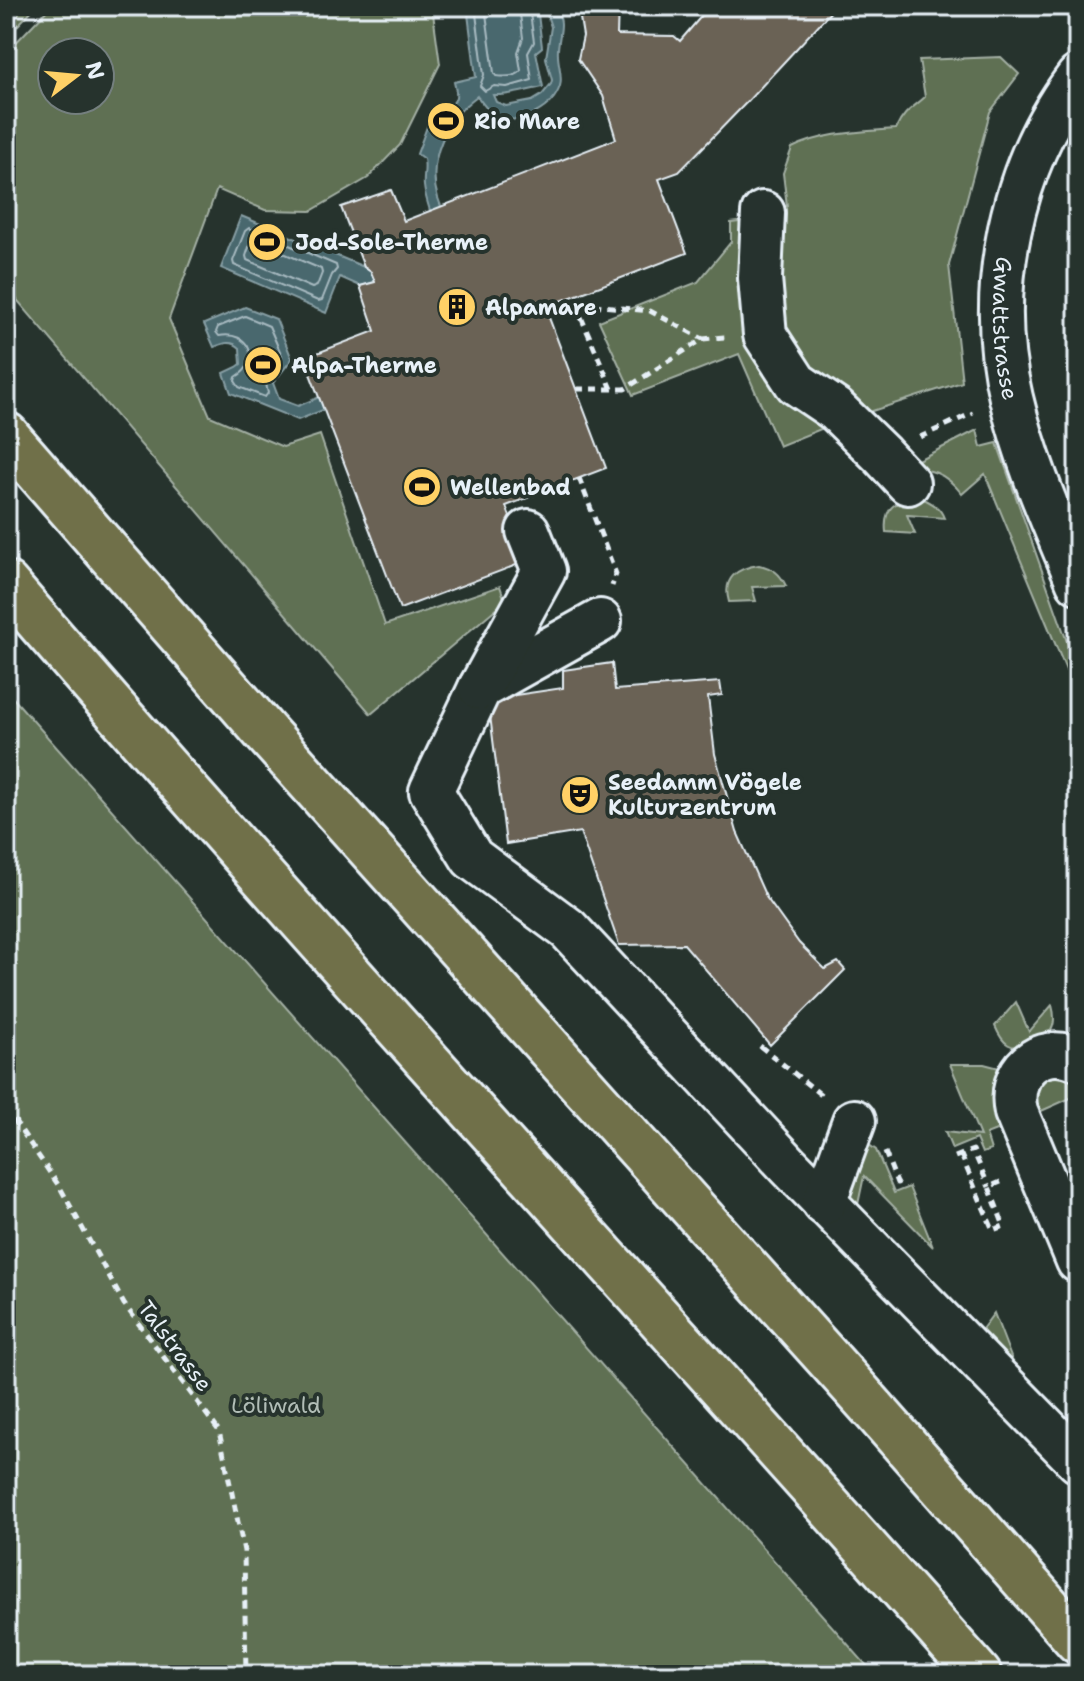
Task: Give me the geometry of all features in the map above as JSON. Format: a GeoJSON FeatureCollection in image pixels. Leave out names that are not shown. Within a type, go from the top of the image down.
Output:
{"type":"FeatureCollection","features":[{"type":"Feature","properties":{"kind":"highway"},"geometry":{"type":"LineString","coordinates":[[6,435],[265,732],[1078,1641]]}},
{"type":"Feature","properties":{"kind":"highway"},"geometry":{"type":"LineString","coordinates":[[6,584],[339,961],[979,1675]]}},
{"type":"Feature","properties":{"kind":"street","name":"Gwattstrasse"},"geometry":{"type":"LineString","coordinates":[[1078,77],[1033,156],[1015,209],[1001,298],[1005,369],[1011,396],[1030,463],[1078,582]]}},
{"type":"Feature","properties":{"kind":"street"},"geometry":{"type":"LineString","coordinates":[[763,213],[760,278],[765,335],[796,383],[836,410],[895,469]]}},
{"type":"Feature","properties":{"kind":"street"},"geometry":{"type":"LineString","coordinates":[[528,531],[544,571],[480,688],[431,791],[472,858],[568,929],[824,1203],[1078,1461]]}},
{"type":"Feature","properties":{"kind":"street"},"geometry":{"type":"LineString","coordinates":[[480,688],[600,621]]}},
{"type":"Feature","properties":{"kind":"street"},"geometry":{"type":"LineString","coordinates":[[1078,1059],[1056,1054],[1039,1057],[1021,1073],[1013,1099],[1019,1121],[1078,1261]]}},
{"type":"Feature","properties":{"kind":"street"},"geometry":{"type":"LineString","coordinates":[[824,1203],[868,1133]]}},
{"type":"Feature","properties":{"kind":"path"},"geometry":{"type":"LineString","coordinates":[[612,389],[575,303],[650,311],[703,339]]}},
{"type":"Feature","properties":{"kind":"path"},"geometry":{"type":"LineString","coordinates":[[577,389],[625,389],[703,339],[765,335]]}},
{"type":"Feature","properties":{"kind":"path"},"geometry":{"type":"LineString","coordinates":[[895,469],[1011,396]]}},
{"type":"Feature","properties":{"kind":"path"},"geometry":{"type":"LineString","coordinates":[[579,478],[616,574],[600,621]]}},
{"type":"Feature","properties":{"kind":"path"},"geometry":{"type":"LineString","coordinates":[[760,1046],[868,1133],[897,1183],[904,1179]]}},
{"type":"Feature","properties":{"kind":"path","name":"Talstrasse"},"geometry":{"type":"LineString","coordinates":[[6,1108],[61,1189],[124,1304],[219,1431],[244,1551],[246,1675]]}},
{"type":"Feature","properties":{"kind":"path"},"geometry":{"type":"LineString","coordinates":[[955,1157],[973,1150],[989,1187]]}},
{"type":"Feature","properties":{"kind":"green space"},"geometry":{"type":"Polygon","coordinates":[[[6,6],[36,6],[6,38],[6,6]]]}},
{"type":"Feature","properties":{"kind":"green space"},"geometry":{"type":"Polygon","coordinates":[[[51,6],[432,6],[440,64],[400,145],[368,178],[311,211],[265,210],[217,189],[169,319],[210,416],[283,447],[320,435],[385,625],[500,586],[505,601],[371,714],[6,287],[6,53],[51,6]]]}},
{"type":"Feature","properties":{"kind":"green space"},"geometry":{"type":"Polygon","coordinates":[[[1001,57],[1019,74],[990,112],[949,265],[962,382],[863,414],[837,396],[782,336],[771,211],[787,206],[783,173],[792,148],[830,136],[896,129],[905,114],[925,97],[919,60],[1001,57]]]}},
{"type":"Feature","properties":{"kind":"green space"},"geometry":{"type":"Polygon","coordinates":[[[755,220],[750,255],[826,427],[779,446],[739,354],[633,395],[599,321],[698,282],[731,242],[731,223],[755,220]]]}},
{"type":"Feature","properties":{"kind":"green space"},"geometry":{"type":"Polygon","coordinates":[[[977,430],[981,447],[997,443],[1078,673],[1078,699],[985,474],[962,494],[943,476],[921,469],[902,468],[977,430]]]}},
{"type":"Feature","properties":{"kind":"green space"},"geometry":{"type":"Polygon","coordinates":[[[922,498],[938,508],[944,518],[907,515],[915,534],[886,532],[887,515],[894,505],[922,498]]]}},
{"type":"Feature","properties":{"kind":"green space"},"geometry":{"type":"Polygon","coordinates":[[[759,565],[776,572],[786,586],[752,587],[756,601],[729,602],[728,587],[733,576],[759,565]]]}},
{"type":"Feature","properties":{"kind":"green space","name":"Löliwald"},"geometry":{"type":"Polygon","coordinates":[[[6,690],[875,1675],[6,1675],[6,690]]]}},
{"type":"Feature","properties":{"kind":"green space"},"geometry":{"type":"Polygon","coordinates":[[[1016,1002],[1029,1032],[1052,1005],[1054,1019],[1048,1034],[1023,1046],[1008,1045],[1001,1038],[995,1026],[1016,1002]]]}},
{"type":"Feature","properties":{"kind":"green space"},"geometry":{"type":"Polygon","coordinates":[[[950,1064],[984,1064],[1007,1070],[1009,1125],[986,1134],[991,1150],[982,1153],[976,1139],[952,1149],[945,1132],[980,1136],[950,1064]]]}},
{"type":"Feature","properties":{"kind":"green space"},"geometry":{"type":"Polygon","coordinates":[[[1042,1071],[1078,1075],[1078,1100],[1075,1096],[1030,1116],[1026,1092],[1042,1071]]]}},
{"type":"Feature","properties":{"kind":"green space"},"geometry":{"type":"Polygon","coordinates":[[[858,1137],[876,1150],[894,1193],[909,1187],[933,1247],[864,1176],[857,1209],[842,1195],[858,1137]]]}},
{"type":"Feature","properties":{"kind":"green space"},"geometry":{"type":"Polygon","coordinates":[[[994,1313],[1019,1378],[977,1336],[994,1313]]]}},
{"type":"Feature","properties":{"kind":"water","name":"Rio Mare"},"geometry":{"type":"Polygon","coordinates":[[[467,6],[537,6],[542,47],[536,52],[543,87],[493,95],[496,102],[506,106],[532,101],[551,84],[546,58],[551,27],[544,6],[557,6],[561,24],[558,51],[561,82],[551,101],[527,117],[499,117],[489,111],[477,96],[457,116],[442,141],[435,169],[438,198],[453,233],[440,238],[425,193],[424,159],[417,154],[428,124],[436,124],[455,100],[454,82],[476,77],[467,6]]]}},
{"type":"Feature","properties":{"kind":"water","name":"Jod-Sole-Therme"},"geometry":{"type":"Polygon","coordinates":[[[241,216],[364,267],[371,272],[375,282],[360,286],[340,277],[326,313],[221,268],[241,216]]]}},
{"type":"Feature","properties":{"kind":"water","name":"Alpa-Therme"},"geometry":{"type":"Polygon","coordinates":[[[245,307],[276,319],[292,359],[273,383],[279,399],[298,406],[356,382],[361,395],[298,420],[231,393],[224,373],[241,364],[240,348],[231,343],[214,347],[204,324],[245,307]]]}},
{"type":"Feature","properties":{"kind":"building","name":"Alpamare"},"geometry":{"type":"Polygon","coordinates":[[[578,6],[618,6],[617,35],[674,36],[680,41],[710,6],[789,6],[795,11],[800,6],[836,6],[679,172],[659,179],[687,253],[545,307],[606,468],[506,506],[527,561],[400,609],[304,358],[375,331],[360,286],[375,282],[371,272],[364,267],[341,207],[391,190],[404,221],[616,139],[603,96],[578,59],[583,36],[578,6]]]}},
{"type":"Feature","properties":{"kind":"building"},"geometry":{"type":"Polygon","coordinates":[[[612,663],[615,690],[720,682],[722,695],[708,697],[715,754],[737,832],[766,897],[799,943],[825,969],[838,962],[845,970],[770,1045],[684,944],[619,945],[580,832],[506,844],[488,699],[563,688],[563,670],[612,663]]]}},
{"type":"Feature","properties":{"kind":"place","name":"Rio Mare"},"geometry":{"type":"Point","coordinates":[446,121]}},
{"type":"Feature","properties":{"kind":"place","name":"Jod-Sole-Therme"},"geometry":{"type":"Point","coordinates":[267,242]}},
{"type":"Feature","properties":{"kind":"place","name":"Alpamare"},"geometry":{"type":"Point","coordinates":[457,307]}},
{"type":"Feature","properties":{"kind":"place","name":"Alpa-Therme"},"geometry":{"type":"Point","coordinates":[263,365]}},
{"type":"Feature","properties":{"kind":"place","name":"Wellenbad"},"geometry":{"type":"Point","coordinates":[422,487]}},
{"type":"Feature","properties":{"kind":"place","name":"Seedamm Vögele Kulturzentrum"},"geometry":{"type":"Point","coordinates":[580,795]}}]}
